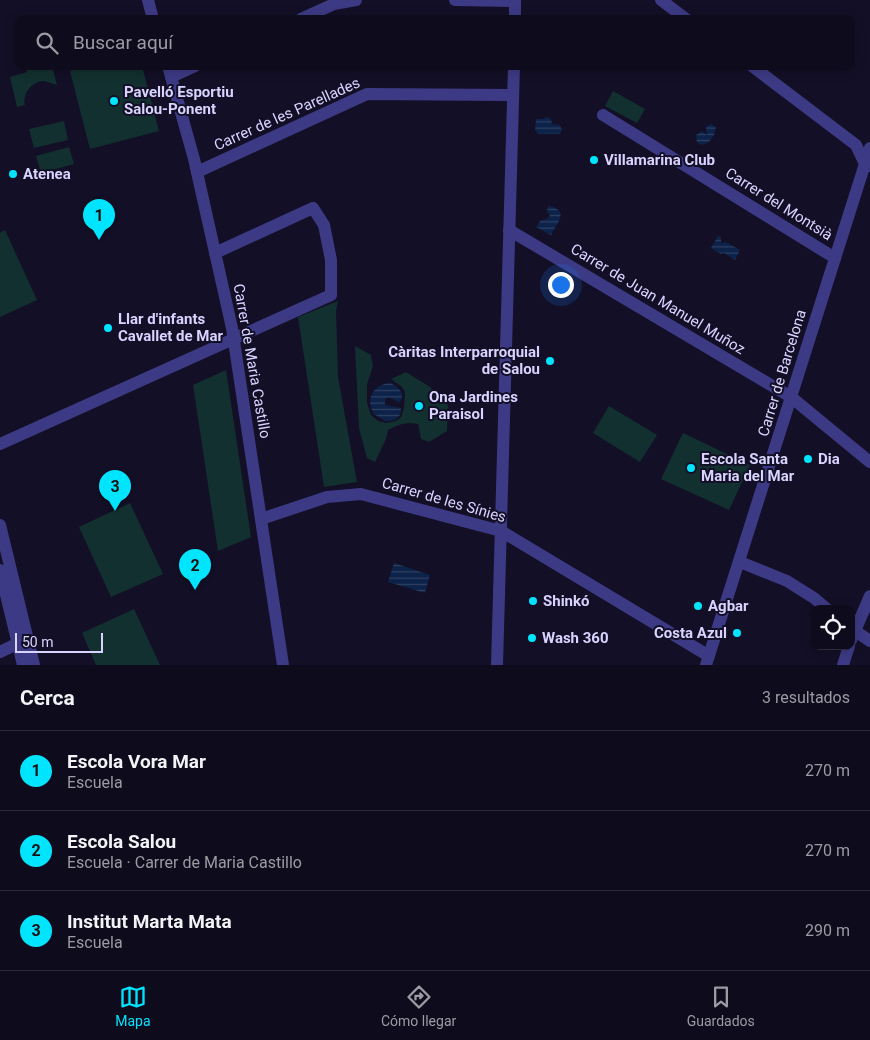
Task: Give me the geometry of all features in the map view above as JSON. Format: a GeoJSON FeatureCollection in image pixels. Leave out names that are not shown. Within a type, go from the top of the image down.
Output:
{"type":"FeatureCollection","features":[{"type":"Feature","properties":{"kind":"street"},"geometry":{"type":"LineString","coordinates":[[148,0],[152,15]]}},
{"type":"Feature","properties":{"kind":"street"},"geometry":{"type":"LineString","coordinates":[[310,15],[334,4],[356,0]]}},
{"type":"Feature","properties":{"kind":"street"},"geometry":{"type":"LineString","coordinates":[[455,0],[515,0],[515,15]]}},
{"type":"Feature","properties":{"kind":"street"},"geometry":{"type":"LineString","coordinates":[[661,0],[681,15]]}},
{"type":"Feature","properties":{"kind":"street"},"geometry":{"type":"LineString","coordinates":[[498,665],[514,70]]}},
{"type":"Feature","properties":{"kind":"street"},"geometry":{"type":"LineString","coordinates":[[757,70],[856,144],[868,166]]}},
{"type":"Feature","properties":{"kind":"street","name":"Carrer de Maria Castillo"},"geometry":{"type":"LineString","coordinates":[[169,72],[197,172],[233,338],[283,665]]}},
{"type":"Feature","properties":{"kind":"street","name":"Carrer de les Parellades"},"geometry":{"type":"LineString","coordinates":[[197,172],[367,94],[513,95]]}},
{"type":"Feature","properties":{"kind":"street","name":"Carrer del Montsià"},"geometry":{"type":"LineString","coordinates":[[604,115],[835,258]]}},
{"type":"Feature","properties":{"kind":"street","name":"Carrer de Barcelona"},"geometry":{"type":"LineString","coordinates":[[708,660],[835,258],[868,166],[870,148]]}},
{"type":"Feature","properties":{"kind":"street"},"geometry":{"type":"LineString","coordinates":[[215,253],[313,208],[324,225],[330,260],[331,294]]}},
{"type":"Feature","properties":{"kind":"street","name":"Carrer de Juan Manuel Muñoz"},"geometry":{"type":"LineString","coordinates":[[509,230],[791,397],[870,462]]}},
{"type":"Feature","properties":{"kind":"street"},"geometry":{"type":"LineString","coordinates":[[0,444],[331,294],[342,287]]}},
{"type":"Feature","properties":{"kind":"street","name":"Carrer de les Sínies"},"geometry":{"type":"LineString","coordinates":[[261,519],[327,497],[361,494],[501,531],[708,660]]}},
{"type":"Feature","properties":{"kind":"street"},"geometry":{"type":"LineString","coordinates":[[0,525],[23,642],[23,665]]}},
{"type":"Feature","properties":{"kind":"street"},"geometry":{"type":"LineString","coordinates":[[740,562],[787,580],[821,605]]}},
{"type":"Feature","properties":{"kind":"street"},"geometry":{"type":"LineString","coordinates":[[0,570],[23,642],[34,665]]}},
{"type":"Feature","properties":{"kind":"street"},"geometry":{"type":"LineString","coordinates":[[855,627],[870,596]]}},
{"type":"Feature","properties":{"kind":"street"},"geometry":{"type":"LineString","coordinates":[[855,634],[870,641]]}},
{"type":"Feature","properties":{"kind":"street"},"geometry":{"type":"LineString","coordinates":[[0,652],[23,642]]}},
{"type":"Feature","properties":{"kind":"street"},"geometry":{"type":"LineString","coordinates":[[843,665],[848,650]]}},
{"type":"Feature","properties":{"kind":"green space"},"geometry":{"type":"Polygon","coordinates":[[[27,70],[53,70],[57,85],[44,81],[36,83],[29,89],[25,97],[25,105],[17,107],[10,77],[27,72],[27,70]]]}},
{"type":"Feature","properties":{"kind":"green space","name":"Pavelló Esportiu Salou-Ponent"},"geometry":{"type":"Polygon","coordinates":[[[143,70],[159,131],[90,149],[70,71],[143,70]]]}},
{"type":"Feature","properties":{"kind":"green space"},"geometry":{"type":"Polygon","coordinates":[[[613,91],[645,109],[637,123],[605,106],[613,91]]]}},
{"type":"Feature","properties":{"kind":"green space"},"geometry":{"type":"Polygon","coordinates":[[[64,121],[68,140],[34,148],[29,129],[64,121]]]}},
{"type":"Feature","properties":{"kind":"green space"},"geometry":{"type":"Polygon","coordinates":[[[69,147],[74,164],[41,173],[36,156],[69,147]]]}},
{"type":"Feature","properties":{"kind":"green space"},"geometry":{"type":"Polygon","coordinates":[[[5,230],[37,300],[0,317],[0,233],[5,230]]]}},
{"type":"Feature","properties":{"kind":"green space"},"geometry":{"type":"Polygon","coordinates":[[[338,301],[336,311],[338,377],[357,482],[324,487],[298,317],[338,301]]]}},
{"type":"Feature","properties":{"kind":"green space"},"geometry":{"type":"Polygon","coordinates":[[[355,346],[371,355],[373,366],[367,384],[367,403],[371,415],[378,421],[386,423],[396,421],[401,417],[404,408],[405,392],[402,387],[391,379],[406,372],[430,387],[448,405],[447,431],[429,442],[421,439],[418,424],[406,423],[399,425],[388,430],[386,439],[375,462],[367,458],[359,428],[355,346]]]}},
{"type":"Feature","properties":{"kind":"green space"},"geometry":{"type":"Polygon","coordinates":[[[226,370],[251,537],[218,551],[193,385],[226,370]]]}},
{"type":"Feature","properties":{"kind":"green space"},"geometry":{"type":"Polygon","coordinates":[[[609,406],[657,435],[640,462],[593,433],[609,406]]]}},
{"type":"Feature","properties":{"kind":"green space"},"geometry":{"type":"Polygon","coordinates":[[[683,433],[750,465],[729,510],[661,479],[683,433]]]}},
{"type":"Feature","properties":{"kind":"green space"},"geometry":{"type":"Polygon","coordinates":[[[130,503],[163,574],[111,597],[79,527],[130,503]]]}},
{"type":"Feature","properties":{"kind":"green space"},"geometry":{"type":"Polygon","coordinates":[[[134,609],[160,665],[96,665],[82,633],[134,609]]]}},
{"type":"Feature","properties":{"kind":"water"},"geometry":{"type":"Polygon","coordinates":[[[546,117],[551,119],[552,124],[560,125],[562,130],[560,134],[538,134],[535,130],[536,119],[544,119],[546,117]]]}},
{"type":"Feature","properties":{"kind":"water"},"geometry":{"type":"Polygon","coordinates":[[[711,124],[716,127],[714,135],[708,143],[701,145],[697,142],[696,135],[702,131],[707,135],[706,127],[711,124]]]}},
{"type":"Feature","properties":{"kind":"water"},"geometry":{"type":"Polygon","coordinates":[[[548,206],[559,210],[560,214],[559,221],[551,235],[536,227],[540,221],[548,218],[550,215],[547,212],[548,206]]]}},
{"type":"Feature","properties":{"kind":"water"},"geometry":{"type":"Polygon","coordinates":[[[718,236],[721,237],[721,243],[726,242],[740,250],[735,260],[711,248],[718,236]]]}},
{"type":"Feature","properties":{"kind":"water"},"geometry":{"type":"Polygon","coordinates":[[[390,383],[396,386],[402,393],[402,399],[400,402],[387,398],[385,405],[401,408],[400,415],[395,420],[385,421],[374,414],[370,403],[375,390],[384,384],[390,383]]]}},
{"type":"Feature","properties":{"kind":"water"},"geometry":{"type":"Polygon","coordinates":[[[394,563],[430,575],[425,593],[388,582],[394,563]]]}},
{"type":"Feature","properties":{"kind":"place","name":"Pavelló Esportiu Salou-Ponent"},"geometry":{"type":"Point","coordinates":[114,101]}},
{"type":"Feature","properties":{"kind":"place","name":"Villamarina Club"},"geometry":{"type":"Point","coordinates":[594,160]}},
{"type":"Feature","properties":{"kind":"place","name":"Atenea"},"geometry":{"type":"Point","coordinates":[13,174]}},
{"type":"Feature","properties":{"kind":"place","name":"Escola Vora Mar"},"geometry":{"type":"Point","coordinates":[99,240]}},
{"type":"Feature","properties":{"kind":"place","name":"Llar d'infants Cavallet de Mar"},"geometry":{"type":"Point","coordinates":[108,328]}},
{"type":"Feature","properties":{"kind":"place","name":"Càritas Interparroquial de Salou"},"geometry":{"type":"Point","coordinates":[550,361]}},
{"type":"Feature","properties":{"kind":"place","name":"Ona Jardines Paraisol"},"geometry":{"type":"Point","coordinates":[419,406]}},
{"type":"Feature","properties":{"kind":"place","name":"Dia"},"geometry":{"type":"Point","coordinates":[808,459]}},
{"type":"Feature","properties":{"kind":"place","name":"Escola Santa Maria del Mar"},"geometry":{"type":"Point","coordinates":[691,468]}},
{"type":"Feature","properties":{"kind":"place","name":"Institut Marta Mata"},"geometry":{"type":"Point","coordinates":[115,511]}},
{"type":"Feature","properties":{"kind":"place","name":"Escola Salou"},"geometry":{"type":"Point","coordinates":[195,590]}},
{"type":"Feature","properties":{"kind":"place","name":"Shinkó"},"geometry":{"type":"Point","coordinates":[533,601]}},
{"type":"Feature","properties":{"kind":"place","name":"Agbar"},"geometry":{"type":"Point","coordinates":[698,606]}},
{"type":"Feature","properties":{"kind":"place","name":"Costa Azul"},"geometry":{"type":"Point","coordinates":[737,633]}},
{"type":"Feature","properties":{"kind":"place","name":"Wash 360"},"geometry":{"type":"Point","coordinates":[532,638]}}]}
